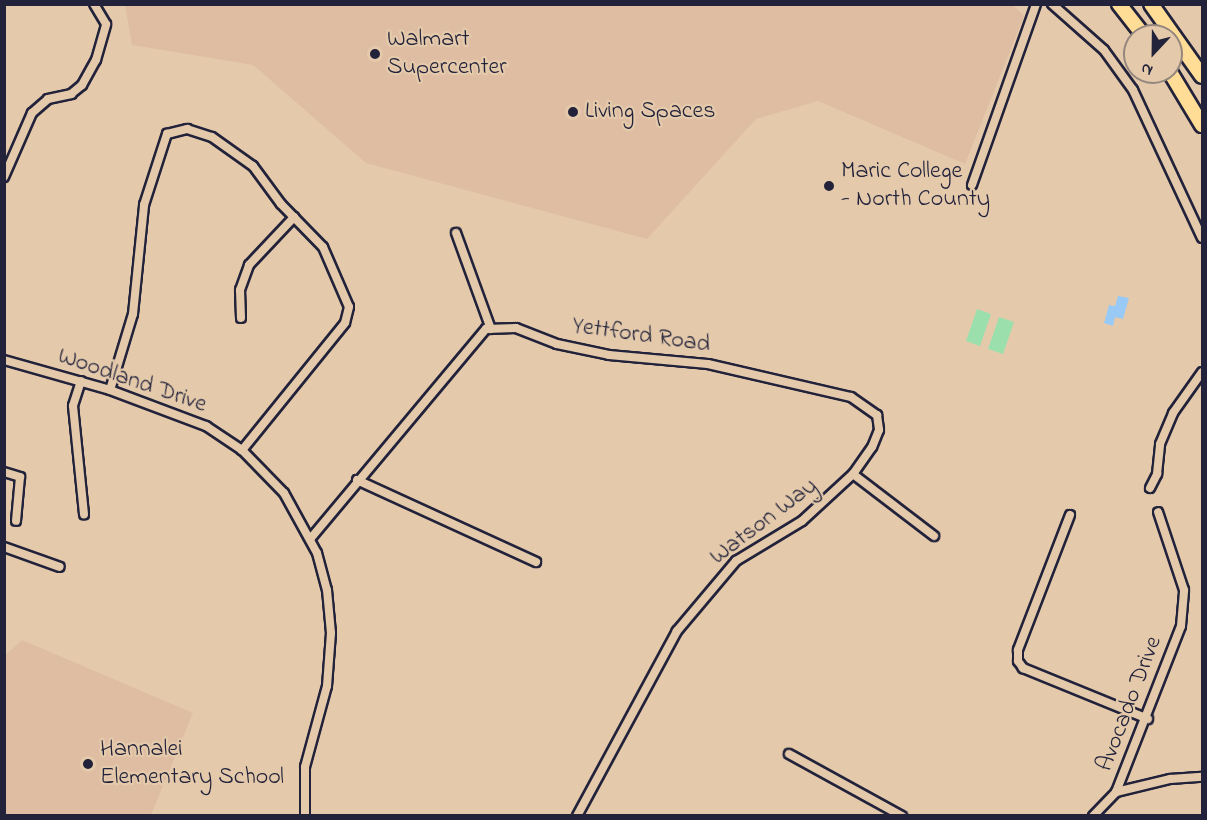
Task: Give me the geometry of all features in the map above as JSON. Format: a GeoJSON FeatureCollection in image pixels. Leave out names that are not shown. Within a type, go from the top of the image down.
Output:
{"type":"FeatureCollection","features":[{"type":"Feature","properties":{"kind":"highway"},"geometry":{"type":"LineString","coordinates":[[1119,4],[1135,24]]}},
{"type":"Feature","properties":{"kind":"highway"},"geometry":{"type":"LineString","coordinates":[[1151,4],[1203,76]]}},
{"type":"Feature","properties":{"kind":"highway"},"geometry":{"type":"LineString","coordinates":[[1177,84],[1203,125]]}},
{"type":"Feature","properties":{"kind":"street"},"geometry":{"type":"LineString","coordinates":[[4,177],[32,113],[48,99],[71,94],[82,85],[96,60],[106,24],[94,4]]}},
{"type":"Feature","properties":{"kind":"street"},"geometry":{"type":"LineString","coordinates":[[972,185],[1036,4]]}},
{"type":"Feature","properties":{"kind":"street"},"geometry":{"type":"LineString","coordinates":[[1052,4],[1104,51],[1133,90],[1203,237]]}},
{"type":"Feature","properties":{"kind":"street"},"geometry":{"type":"LineString","coordinates":[[110,390],[133,314],[144,205],[167,134],[188,129],[231,147],[253,166],[294,217],[323,247],[349,307],[345,323],[242,450]]}},
{"type":"Feature","properties":{"kind":"street"},"geometry":{"type":"LineString","coordinates":[[241,318],[240,290],[249,265],[294,217]]}},
{"type":"Feature","properties":{"kind":"street"},"geometry":{"type":"LineString","coordinates":[[311,538],[468,348],[486,329],[491,329],[456,233]]}},
{"type":"Feature","properties":{"kind":"street","name":"Yettford Road"},"geometry":{"type":"LineString","coordinates":[[491,329],[516,328],[557,344],[609,355],[708,364],[851,397],[866,404],[877,416]]}},
{"type":"Feature","properties":{"kind":"street","name":"Woodland Drive"},"geometry":{"type":"LineString","coordinates":[[4,360],[110,390],[206,426],[242,450],[284,493],[311,538],[327,590],[331,633],[327,686],[305,767],[304,816]]}},
{"type":"Feature","properties":{"kind":"street"},"geometry":{"type":"LineString","coordinates":[[1150,488],[1157,474],[1160,444],[1173,412],[1203,372]]}},
{"type":"Feature","properties":{"kind":"street"},"geometry":{"type":"LineString","coordinates":[[81,381],[73,406],[84,514]]}},
{"type":"Feature","properties":{"kind":"street","name":"Watson Way"},"geometry":{"type":"LineString","coordinates":[[577,816],[677,630],[736,561],[802,521],[853,474],[872,447],[879,430],[877,416]]}},
{"type":"Feature","properties":{"kind":"street"},"geometry":{"type":"LineString","coordinates":[[4,472],[20,477],[16,521]]}},
{"type":"Feature","properties":{"kind":"street"},"geometry":{"type":"LineString","coordinates":[[853,474],[934,536]]}},
{"type":"Feature","properties":{"kind":"street"},"geometry":{"type":"LineString","coordinates":[[357,480],[536,562]]}},
{"type":"Feature","properties":{"kind":"street","name":"Avocado Drive"},"geometry":{"type":"LineString","coordinates":[[1093,816],[1116,792],[1148,719],[1181,626],[1182,596],[1158,512]]}},
{"type":"Feature","properties":{"kind":"street"},"geometry":{"type":"LineString","coordinates":[[1070,515],[1018,650],[1018,661],[1023,668],[1148,719]]}},
{"type":"Feature","properties":{"kind":"street"},"geometry":{"type":"LineString","coordinates":[[4,547],[60,567]]}},
{"type":"Feature","properties":{"kind":"street"},"geometry":{"type":"LineString","coordinates":[[789,754],[902,816]]}},
{"type":"Feature","properties":{"kind":"street"},"geometry":{"type":"LineString","coordinates":[[1116,792],[1170,779],[1203,777]]}},
{"type":"Feature","properties":{"kind":"shaded area"},"geometry":{"type":"Polygon","coordinates":[[[125,5],[1013,5],[1024,16],[965,164],[818,101],[756,119],[647,239],[366,163],[253,65],[132,45],[125,5]]]}},
{"type":"Feature","properties":{"kind":"shaded area","name":"Hannalei Elementary School"},"geometry":{"type":"Polygon","coordinates":[[[22,640],[193,713],[151,815],[5,815],[5,655],[22,640]]]}},
{"type":"Feature","properties":{"kind":"green space"},"geometry":{"type":"Polygon","coordinates":[[[977,309],[991,314],[980,346],[966,341],[977,309]]]}},
{"type":"Feature","properties":{"kind":"green space"},"geometry":{"type":"Polygon","coordinates":[[[999,317],[1014,322],[1003,354],[988,349],[999,317]]]}},
{"type":"Feature","properties":{"kind":"water"},"geometry":{"type":"Polygon","coordinates":[[[1118,296],[1129,298],[1123,319],[1115,317],[1113,326],[1104,323],[1109,305],[1115,306],[1118,296]]]}},
{"type":"Feature","properties":{"kind":"place","name":"Walmart Supercenter"},"geometry":{"type":"Point","coordinates":[375,54]}},
{"type":"Feature","properties":{"kind":"place","name":"Living Spaces"},"geometry":{"type":"Point","coordinates":[573,112]}},
{"type":"Feature","properties":{"kind":"place","name":"Maric College - North County"},"geometry":{"type":"Point","coordinates":[829,186]}},
{"type":"Feature","properties":{"kind":"place","name":"Hannalei Elementary School"},"geometry":{"type":"Point","coordinates":[88,764]}}]}
